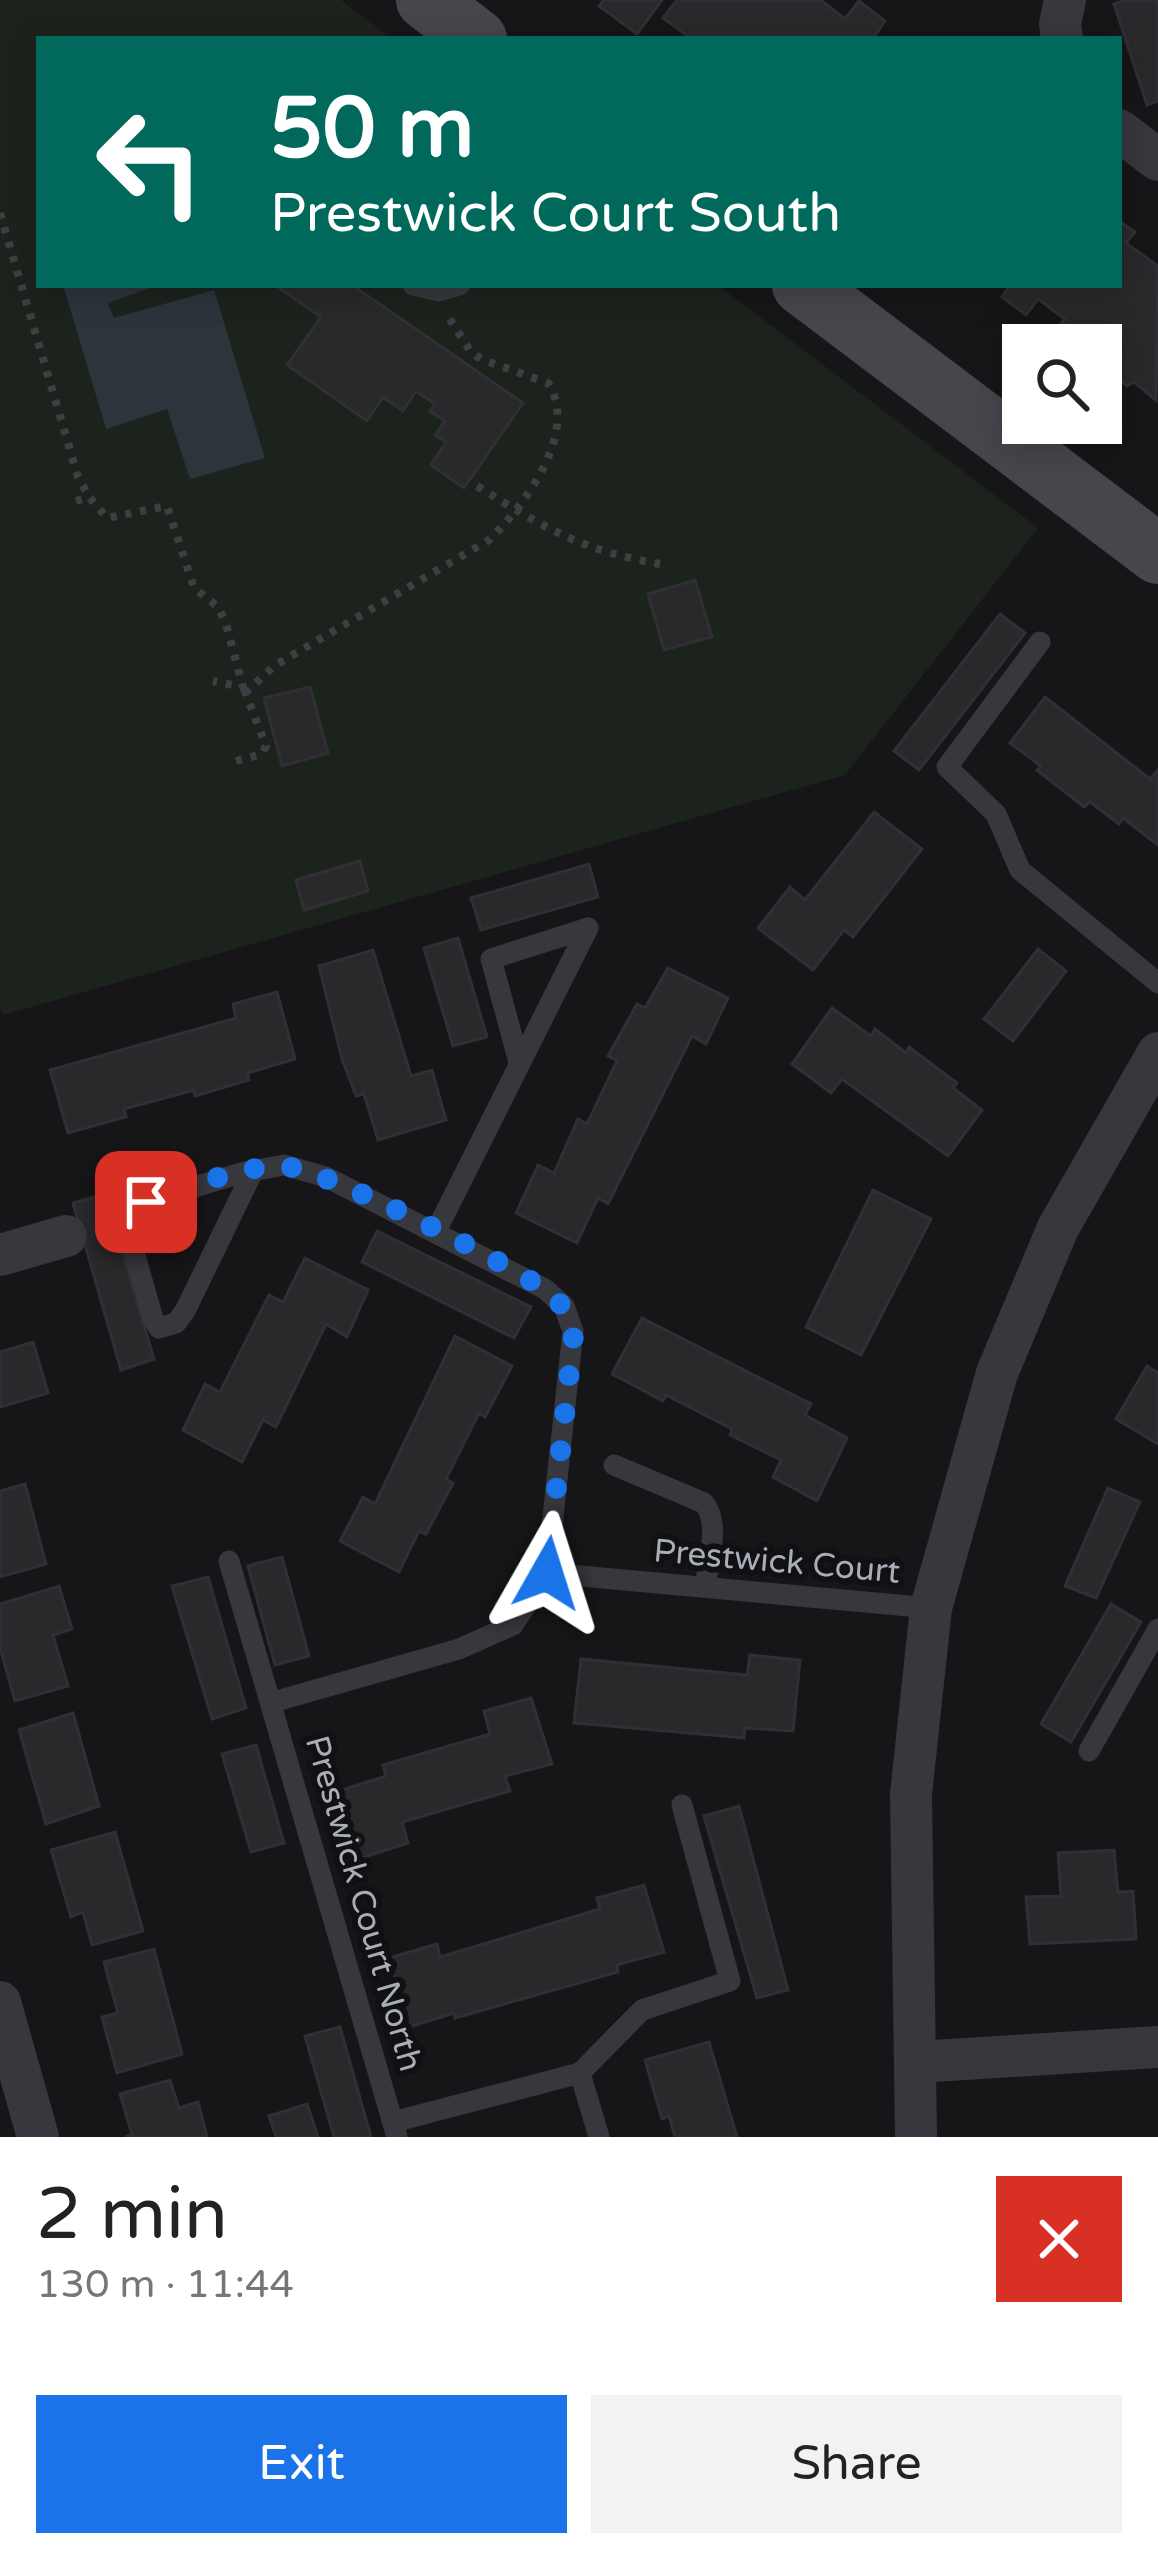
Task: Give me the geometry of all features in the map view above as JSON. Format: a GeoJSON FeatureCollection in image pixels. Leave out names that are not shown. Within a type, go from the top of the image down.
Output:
{"type":"FeatureCollection","features":[{"type":"Feature","properties":{"kind":"main road"},"geometry":{"type":"LineString","coordinates":[[426,0],[473,36]]}},
{"type":"Feature","properties":{"kind":"main road"},"geometry":{"type":"LineString","coordinates":[[806,288],[1158,554]]}},
{"type":"Feature","properties":{"kind":"street"},"geometry":{"type":"LineString","coordinates":[[1062,36],[1065,0]]}},
{"type":"Feature","properties":{"kind":"street"},"geometry":{"type":"LineString","coordinates":[[1122,132],[1158,160]]}},
{"type":"Feature","properties":{"kind":"street"},"geometry":{"type":"LineString","coordinates":[[916,2137],[911,1794],[931,1608],[997,1373],[1058,1228],[1151,1076]]}},
{"type":"Feature","properties":{"kind":"street"},"geometry":{"type":"LineString","coordinates":[[0,1255],[66,1236]]}},
{"type":"Feature","properties":{"kind":"street"},"geometry":{"type":"LineString","coordinates":[[0,2002],[38,2137]]}},
{"type":"Feature","properties":{"kind":"street"},"geometry":{"type":"LineString","coordinates":[[917,2062],[1158,2047]]}},
{"type":"Feature","properties":{"kind":"lane"},"geometry":{"type":"LineString","coordinates":[[1040,642],[947,766],[996,814],[1019,870],[1158,983]]}},
{"type":"Feature","properties":{"kind":"lane"},"geometry":{"type":"LineString","coordinates":[[436,1231],[588,928],[491,959],[519,1062]]}},
{"type":"Feature","properties":{"kind":"lane"},"geometry":{"type":"LineString","coordinates":[[253,1171],[185,1311],[166,1328],[159,1328],[122,1209],[253,1171],[284,1166],[326,1177],[436,1231],[544,1289],[564,1306],[574,1331],[547,1573]]}},
{"type":"Feature","properties":{"kind":"lane"},"geometry":{"type":"LineString","coordinates":[[614,1465],[704,1503],[711,1511],[705,1587]]}},
{"type":"Feature","properties":{"kind":"lane","name":"Prestwick Court North"},"geometry":{"type":"LineString","coordinates":[[229,1562],[396,2129],[580,2073]]}},
{"type":"Feature","properties":{"kind":"lane","name":"Prestwick Court"},"geometry":{"type":"LineString","coordinates":[[547,1573],[931,1608]]}},
{"type":"Feature","properties":{"kind":"lane","name":"Prestwick Court North"},"geometry":{"type":"LineString","coordinates":[[273,1702],[459,1649],[513,1625],[547,1573]]}},
{"type":"Feature","properties":{"kind":"lane"},"geometry":{"type":"LineString","coordinates":[[1089,1751],[1158,1630]]}},
{"type":"Feature","properties":{"kind":"lane"},"geometry":{"type":"LineString","coordinates":[[599,2137],[580,2073],[642,2010],[730,1981],[682,1805]]}},
{"type":"Feature","properties":{"kind":"path"},"geometry":{"type":"LineString","coordinates":[[0,213],[78,477],[107,518],[167,506],[194,588],[218,607],[226,624],[266,746],[262,754],[236,761]]}},
{"type":"Feature","properties":{"kind":"path"},"geometry":{"type":"LineString","coordinates":[[244,690],[274,666],[488,540],[516,510],[557,431],[555,393],[537,376],[505,370],[481,358],[471,352],[449,318],[435,316]]}},
{"type":"Feature","properties":{"kind":"path"},"geometry":{"type":"LineString","coordinates":[[477,486],[562,538],[609,555],[660,564]]}},
{"type":"Feature","properties":{"kind":"path"},"geometry":{"type":"LineString","coordinates":[[76,501],[89,497]]}},
{"type":"Feature","properties":{"kind":"path"},"geometry":{"type":"LineString","coordinates":[[213,680],[244,690]]}},
{"type":"Feature","properties":{"kind":"shaded area"},"geometry":{"type":"Polygon","coordinates":[[[0,0],[341,0],[388,36],[36,36],[36,288],[722,288],[1038,528],[845,775],[3,1015],[0,0]]]}},
{"type":"Feature","properties":{"kind":"shaded area"},"geometry":{"type":"Polygon","coordinates":[[[64,288],[150,288],[108,303],[114,318],[214,290],[265,458],[190,479],[167,409],[106,429],[64,288]]]}},
{"type":"Feature","properties":{"kind":"building"},"geometry":{"type":"Polygon","coordinates":[[[604,0],[662,0],[637,34],[599,6],[604,0]]]}},
{"type":"Feature","properties":{"kind":"building"},"geometry":{"type":"Polygon","coordinates":[[[677,0],[821,0],[845,19],[859,1],[885,21],[875,36],[688,36],[663,18],[677,0]]]}},
{"type":"Feature","properties":{"kind":"building"},"geometry":{"type":"Polygon","coordinates":[[[1158,0],[1158,101],[1147,105],[1114,4],[1158,0]]]}},
{"type":"Feature","properties":{"kind":"building"},"geometry":{"type":"Polygon","coordinates":[[[1122,223],[1135,232],[1126,243],[1158,266],[1156,400],[1134,382],[1127,386],[1122,382],[1122,324],[1061,324],[1065,319],[1038,299],[1026,315],[1002,297],[1008,288],[1122,288],[1122,223]]]}},
{"type":"Feature","properties":{"kind":"building"},"geometry":{"type":"Polygon","coordinates":[[[279,288],[356,288],[523,403],[464,488],[431,465],[446,442],[435,435],[445,421],[430,411],[435,404],[416,391],[403,411],[383,397],[367,421],[287,365],[321,317],[279,288]]]}},
{"type":"Feature","properties":{"kind":"building"},"geometry":{"type":"Polygon","coordinates":[[[695,580],[712,637],[664,650],[648,594],[695,580]]]}},
{"type":"Feature","properties":{"kind":"building"},"geometry":{"type":"Polygon","coordinates":[[[1000,614],[1025,633],[919,770],[894,751],[1000,614]]]}},
{"type":"Feature","properties":{"kind":"building"},"geometry":{"type":"Polygon","coordinates":[[[310,687],[328,753],[282,766],[264,698],[310,687]]]}},
{"type":"Feature","properties":{"kind":"building"},"geometry":{"type":"Polygon","coordinates":[[[1045,697],[1150,779],[1158,770],[1158,845],[1123,818],[1119,824],[1090,802],[1084,807],[1010,743],[1045,697]]]}},
{"type":"Feature","properties":{"kind":"building"},"geometry":{"type":"Polygon","coordinates":[[[874,812],[922,849],[853,937],[844,930],[813,970],[758,928],[790,887],[805,900],[874,812]]]}},
{"type":"Feature","properties":{"kind":"building"},"geometry":{"type":"Polygon","coordinates":[[[360,861],[368,891],[304,910],[296,880],[360,861]]]}},
{"type":"Feature","properties":{"kind":"building"},"geometry":{"type":"Polygon","coordinates":[[[589,864],[598,897],[481,930],[471,898],[589,864]]]}},
{"type":"Feature","properties":{"kind":"building"},"geometry":{"type":"Polygon","coordinates":[[[458,938],[487,1037],[453,1046],[424,948],[458,938]]]}},
{"type":"Feature","properties":{"kind":"building"},"geometry":{"type":"Polygon","coordinates":[[[1038,949],[1066,971],[1013,1041],[984,1019],[1038,949]]]}},
{"type":"Feature","properties":{"kind":"building"},"geometry":{"type":"Polygon","coordinates":[[[373,950],[411,1076],[432,1070],[446,1120],[378,1140],[364,1094],[356,1096],[342,1059],[319,966],[373,950]]]}},
{"type":"Feature","properties":{"kind":"building"},"geometry":{"type":"Polygon","coordinates":[[[668,968],[728,998],[706,1044],[692,1036],[608,1204],[598,1198],[577,1243],[516,1213],[538,1165],[554,1173],[578,1119],[587,1124],[617,1061],[608,1056],[637,1004],[645,1008],[668,968]]]}},
{"type":"Feature","properties":{"kind":"building"},"geometry":{"type":"Polygon","coordinates":[[[277,992],[295,1059],[248,1073],[249,1080],[124,1109],[126,1117],[68,1133],[50,1070],[236,1018],[233,1004],[277,992]]]}},
{"type":"Feature","properties":{"kind":"building"},"geometry":{"type":"Polygon","coordinates":[[[832,1008],[871,1036],[875,1029],[906,1053],[909,1047],[957,1083],[953,1088],[982,1110],[948,1156],[842,1079],[831,1093],[792,1064],[832,1008]]]}},
{"type":"Feature","properties":{"kind":"building"},"geometry":{"type":"Polygon","coordinates":[[[873,1190],[931,1219],[861,1355],[806,1327],[873,1190]]]}},
{"type":"Feature","properties":{"kind":"building"},"geometry":{"type":"Polygon","coordinates":[[[105,1194],[154,1359],[121,1370],[73,1203],[105,1194]]]}},
{"type":"Feature","properties":{"kind":"building"},"geometry":{"type":"Polygon","coordinates":[[[377,1231],[531,1307],[514,1338],[362,1262],[377,1231]]]}},
{"type":"Feature","properties":{"kind":"building"},"geometry":{"type":"Polygon","coordinates":[[[305,1258],[368,1290],[347,1337],[326,1324],[276,1427],[263,1420],[242,1462],[183,1430],[205,1384],[220,1392],[269,1295],[283,1302],[305,1258]]]}},
{"type":"Feature","properties":{"kind":"building"},"geometry":{"type":"Polygon","coordinates":[[[642,1318],[811,1404],[805,1415],[847,1438],[817,1501],[773,1477],[781,1460],[730,1435],[732,1429],[612,1374],[642,1318]]]}},
{"type":"Feature","properties":{"kind":"building"},"geometry":{"type":"Polygon","coordinates":[[[455,1336],[512,1366],[485,1417],[479,1413],[446,1479],[453,1483],[426,1534],[419,1531],[399,1572],[340,1541],[363,1497],[375,1504],[455,1336]]]}},
{"type":"Feature","properties":{"kind":"building"},"geometry":{"type":"Polygon","coordinates":[[[33,1342],[48,1393],[0,1407],[0,1352],[33,1342]]]}},
{"type":"Feature","properties":{"kind":"building"},"geometry":{"type":"Polygon","coordinates":[[[1147,1366],[1158,1373],[1158,1444],[1116,1419],[1147,1366]]]}},
{"type":"Feature","properties":{"kind":"building"},"geometry":{"type":"Polygon","coordinates":[[[25,1484],[46,1564],[0,1577],[0,1491],[25,1484]]]}},
{"type":"Feature","properties":{"kind":"building"},"geometry":{"type":"Polygon","coordinates":[[[1108,1488],[1140,1502],[1096,1598],[1065,1586],[1108,1488]]]}},
{"type":"Feature","properties":{"kind":"building"},"geometry":{"type":"Polygon","coordinates":[[[282,1557],[309,1656],[275,1665],[248,1566],[282,1557]]]}},
{"type":"Feature","properties":{"kind":"building"},"geometry":{"type":"Polygon","coordinates":[[[208,1577],[246,1708],[212,1719],[172,1586],[208,1577]]]}},
{"type":"Feature","properties":{"kind":"building"},"geometry":{"type":"Polygon","coordinates":[[[59,1586],[72,1629],[53,1635],[68,1686],[15,1701],[0,1648],[0,1604],[59,1586]]]}},
{"type":"Feature","properties":{"kind":"building"},"geometry":{"type":"Polygon","coordinates":[[[1111,1604],[1141,1622],[1071,1742],[1041,1724],[1111,1604]]]}},
{"type":"Feature","properties":{"kind":"building"},"geometry":{"type":"Polygon","coordinates":[[[750,1655],[800,1660],[793,1731],[745,1728],[744,1738],[574,1723],[581,1659],[747,1675],[750,1655]]]}},
{"type":"Feature","properties":{"kind":"building"},"geometry":{"type":"Polygon","coordinates":[[[531,1698],[552,1764],[505,1776],[510,1791],[402,1822],[408,1843],[361,1858],[342,1790],[386,1776],[383,1765],[490,1734],[484,1711],[531,1698]]]}},
{"type":"Feature","properties":{"kind":"building"},"geometry":{"type":"Polygon","coordinates":[[[73,1713],[99,1806],[46,1824],[19,1730],[73,1713]]]}},
{"type":"Feature","properties":{"kind":"building"},"geometry":{"type":"Polygon","coordinates":[[[256,1745],[284,1843],[251,1852],[222,1754],[256,1745]]]}},
{"type":"Feature","properties":{"kind":"building"},"geometry":{"type":"Polygon","coordinates":[[[739,1806],[788,1990],[757,1998],[704,1816],[739,1806]]]}},
{"type":"Feature","properties":{"kind":"building"},"geometry":{"type":"Polygon","coordinates":[[[115,1832],[143,1931],[92,1945],[83,1912],[71,1917],[51,1850],[115,1832]]]}},
{"type":"Feature","properties":{"kind":"building"},"geometry":{"type":"Polygon","coordinates":[[[1114,1850],[1118,1892],[1133,1891],[1136,1939],[1030,1944],[1026,1897],[1061,1896],[1058,1853],[1114,1850]]]}},
{"type":"Feature","properties":{"kind":"building"},"geometry":{"type":"Polygon","coordinates":[[[644,1885],[664,1952],[617,1965],[618,1972],[409,2027],[389,1958],[437,1944],[440,1957],[600,1909],[597,1898],[644,1885]]]}},
{"type":"Feature","properties":{"kind":"building"},"geometry":{"type":"Polygon","coordinates":[[[154,1949],[182,2054],[117,2073],[102,2017],[118,2013],[104,1962],[154,1949]]]}},
{"type":"Feature","properties":{"kind":"building"},"geometry":{"type":"Polygon","coordinates":[[[340,2027],[371,2137],[334,2137],[305,2036],[340,2027]]]}},
{"type":"Feature","properties":{"kind":"building"},"geometry":{"type":"Polygon","coordinates":[[[709,2042],[737,2137],[675,2137],[669,2116],[662,2119],[645,2060],[709,2042]]]}},
{"type":"Feature","properties":{"kind":"building"},"geometry":{"type":"Polygon","coordinates":[[[170,2080],[179,2108],[198,2102],[207,2137],[126,2137],[132,2134],[120,2094],[170,2080]]]}},
{"type":"Feature","properties":{"kind":"building"},"geometry":{"type":"Polygon","coordinates":[[[307,2104],[318,2137],[276,2137],[269,2116],[307,2104]]]}},
{"type":"Feature","properties":{"kind":"route"},"geometry":{"type":"LineString","coordinates":[[146,1202],[241,1173],[284,1166],[326,1177],[436,1231],[544,1289],[564,1306],[574,1331],[547,1573]]}}]}
